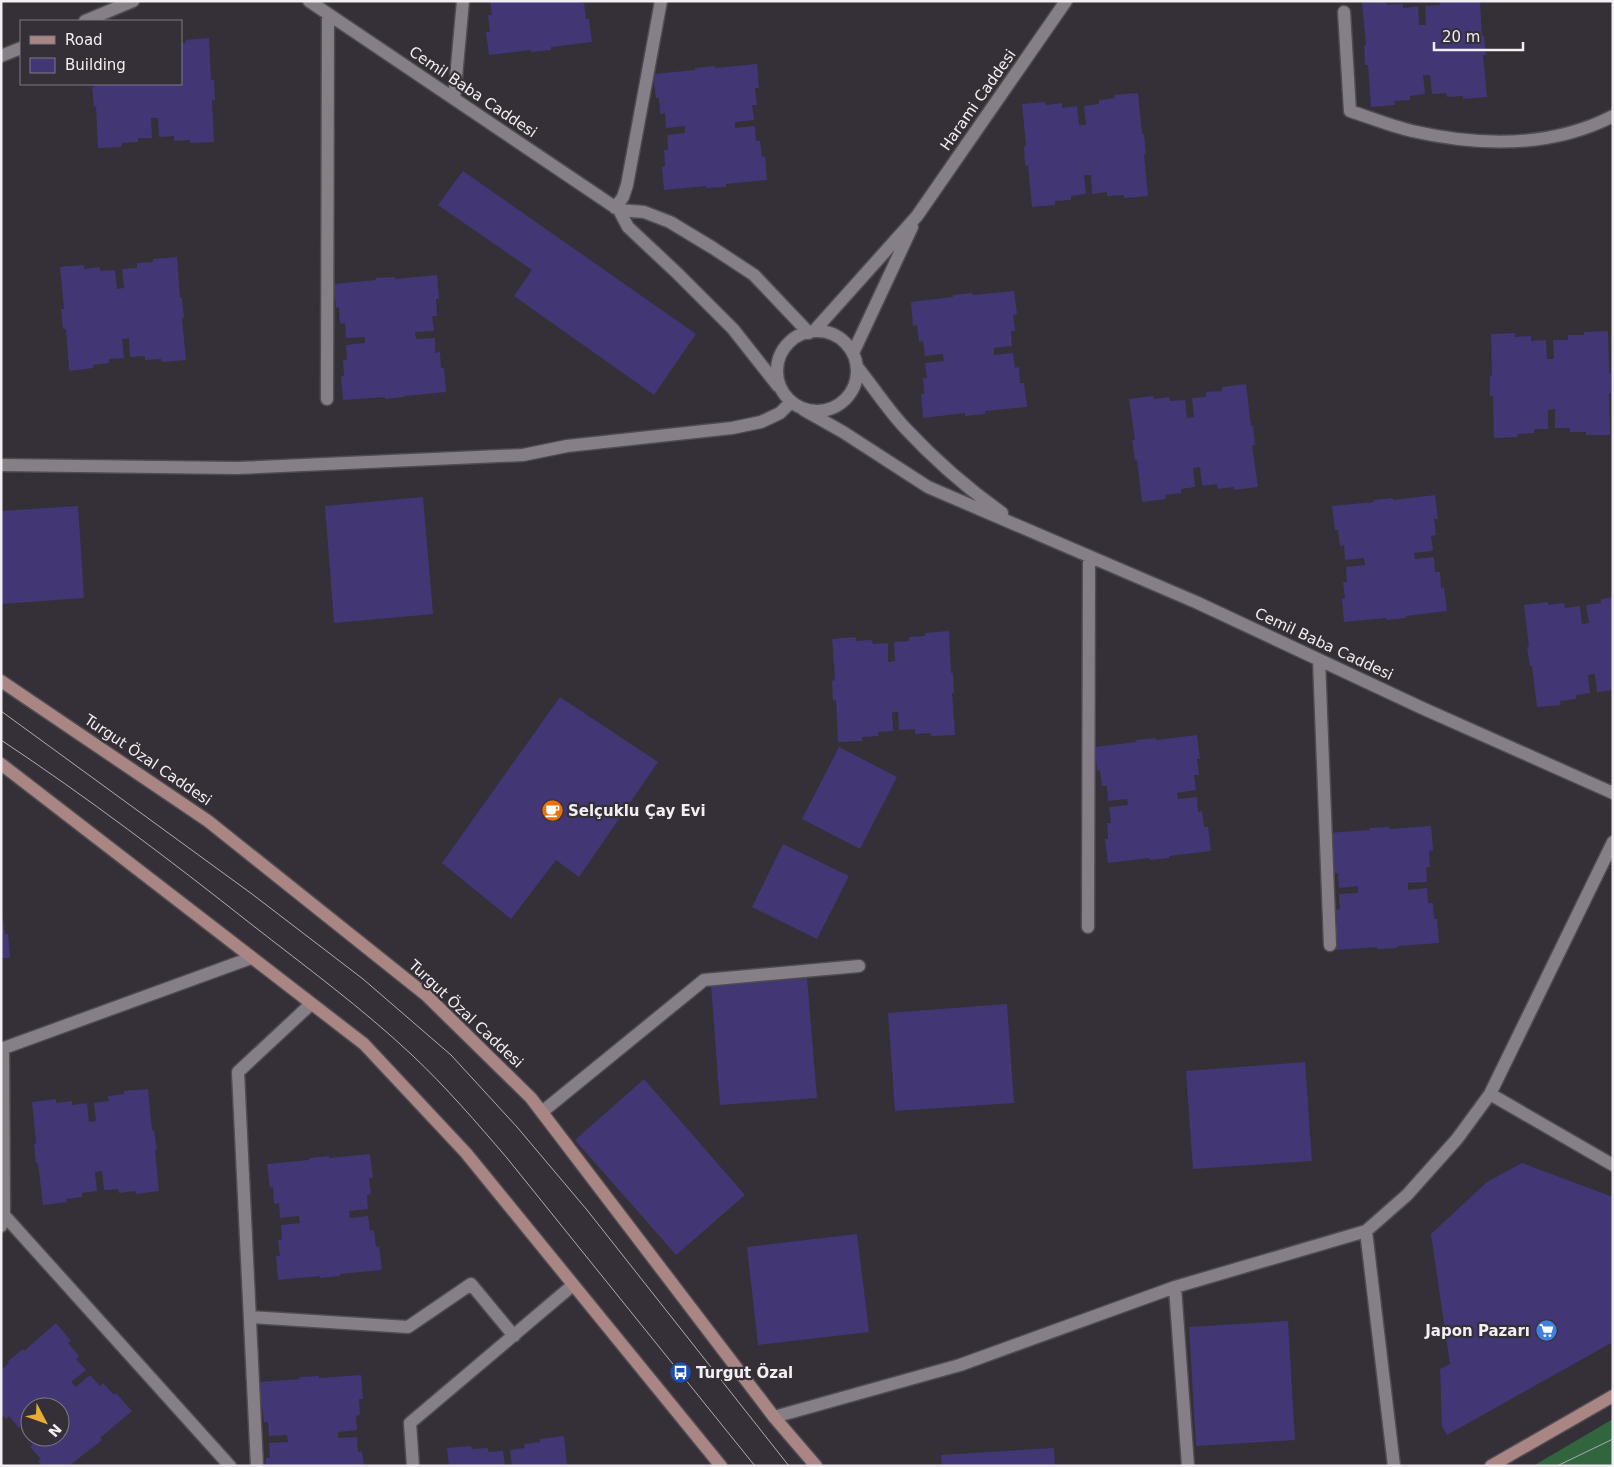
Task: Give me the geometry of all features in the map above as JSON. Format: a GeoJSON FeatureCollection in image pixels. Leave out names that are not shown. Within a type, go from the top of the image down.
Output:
{"type":"FeatureCollection","features":[{"type":"Feature","properties":{"kind":"street"},"geometry":{"type":"LineString","coordinates":[[87,20],[133,1]]}},
{"type":"Feature","properties":{"kind":"street","name":"Cemil Baba Caddesi"},"geometry":{"type":"LineString","coordinates":[[309,1],[617,209],[628,227],[733,329],[781,390]]}},
{"type":"Feature","properties":{"kind":"street"},"geometry":{"type":"LineString","coordinates":[[454,99],[464,1]]}},
{"type":"Feature","properties":{"kind":"street"},"geometry":{"type":"LineString","coordinates":[[617,209],[627,186],[661,1]]}},
{"type":"Feature","properties":{"kind":"street","name":"Harami Caddesi"},"geometry":{"type":"LineString","coordinates":[[917,216],[1066,1]]}},
{"type":"Feature","properties":{"kind":"street"},"geometry":{"type":"LineString","coordinates":[[1344,12],[1350,112],[1412,130],[1491,142],[1523,141],[1555,136],[1580,129],[1613,116]]}},
{"type":"Feature","properties":{"kind":"street"},"geometry":{"type":"LineString","coordinates":[[327,399],[328,14]]}},
{"type":"Feature","properties":{"kind":"street","name":"Cemil Baba Caddesi"},"geometry":{"type":"LineString","coordinates":[[617,209],[644,212],[670,222],[714,248],[754,275],[812,332]]}},
{"type":"Feature","properties":{"kind":"street"},"geometry":{"type":"LineString","coordinates":[[812,332],[917,216]]}},
{"type":"Feature","properties":{"kind":"street"},"geometry":{"type":"LineString","coordinates":[[854,353],[917,216]]}},
{"type":"Feature","properties":{"kind":"street"},"geometry":{"type":"LineString","coordinates":[[812,332],[830,333],[844,341],[854,353],[858,368],[856,384],[848,398],[835,407],[820,412],[804,410],[791,402],[781,390],[777,374],[779,359],[787,345],[799,335],[812,332]]}},
{"type":"Feature","properties":{"kind":"street","name":"Cemil Baba Caddesi"},"geometry":{"type":"LineString","coordinates":[[858,368],[905,428],[937,460],[977,495],[1020,526]]}},
{"type":"Feature","properties":{"kind":"street"},"geometry":{"type":"LineString","coordinates":[[1,465],[237,468],[523,455],[567,446],[732,428],[761,422],[780,414],[791,402]]}},
{"type":"Feature","properties":{"kind":"street","name":"Cemil Baba Caddesi"},"geometry":{"type":"LineString","coordinates":[[804,410],[843,432],[928,487],[1198,603],[1422,708],[1613,793]]}},
{"type":"Feature","properties":{"kind":"street"},"geometry":{"type":"LineString","coordinates":[[1088,927],[1089,556]]}},
{"type":"Feature","properties":{"kind":"street"},"geometry":{"type":"LineString","coordinates":[[1319,660],[1330,946]]}},
{"type":"Feature","properties":{"kind":"street","name":"Turgut Özal Caddesi"},"geometry":{"type":"LineString","coordinates":[[1,681],[208,821],[419,988],[531,1098],[774,1417],[816,1466]]}},
{"type":"Feature","properties":{"kind":"street"},"geometry":{"type":"LineString","coordinates":[[1,764],[364,1044],[459,1146],[720,1466]]}},
{"type":"Feature","properties":{"kind":"street"},"geometry":{"type":"LineString","coordinates":[[774,1417],[960,1365],[1175,1287],[1366,1231],[1407,1195],[1457,1139],[1490,1094],[1613,842]]}},
{"type":"Feature","properties":{"kind":"street"},"geometry":{"type":"LineString","coordinates":[[230,1466],[2,1219],[2,1049],[252,958]]}},
{"type":"Feature","properties":{"kind":"street"},"geometry":{"type":"LineString","coordinates":[[542,1112],[704,980],[859,966]]}},
{"type":"Feature","properties":{"kind":"street"},"geometry":{"type":"LineString","coordinates":[[256,1466],[238,1072],[311,1004]]}},
{"type":"Feature","properties":{"kind":"street"},"geometry":{"type":"LineString","coordinates":[[1490,1094],[1613,1165]]}},
{"type":"Feature","properties":{"kind":"street"},"geometry":{"type":"LineString","coordinates":[[1366,1231],[1394,1466]]}},
{"type":"Feature","properties":{"kind":"street"},"geometry":{"type":"LineString","coordinates":[[250,1317],[408,1327],[471,1284],[514,1336]]}},
{"type":"Feature","properties":{"kind":"street"},"geometry":{"type":"LineString","coordinates":[[414,1466],[410,1423],[574,1285]]}},
{"type":"Feature","properties":{"kind":"street"},"geometry":{"type":"LineString","coordinates":[[1175,1287],[1188,1466]]}},
{"type":"Feature","properties":{"kind":"street"},"geometry":{"type":"LineString","coordinates":[[1491,1466],[1613,1396]]}},
{"type":"Feature","properties":{"kind":"green space"},"geometry":{"type":"Polygon","coordinates":[[[1613,1419],[1613,1466],[1533,1466],[1613,1419]]]}},
{"type":"Feature","properties":{"kind":"building"},"geometry":{"type":"Polygon","coordinates":[[[490,1],[579,1],[584,3],[586,19],[589,19],[592,42],[551,47],[551,50],[531,52],[531,50],[489,55],[486,32],[490,32],[488,15],[492,15],[490,1]]]}},
{"type":"Feature","properties":{"kind":"building"},"geometry":{"type":"Polygon","coordinates":[[[1386,1],[1387,5],[1403,4],[1403,8],[1418,6],[1419,25],[1426,25],[1425,6],[1440,5],[1439,1],[1480,1],[1482,36],[1484,36],[1486,55],[1483,55],[1487,97],[1463,99],[1463,96],[1447,97],[1446,93],[1432,94],[1430,75],[1423,75],[1425,94],[1410,96],[1410,100],[1394,101],[1395,105],[1371,107],[1368,65],[1365,65],[1364,45],[1366,45],[1362,3],[1386,1]]]}},
{"type":"Feature","properties":{"kind":"building"},"geometry":{"type":"Polygon","coordinates":[[[209,38],[211,80],[214,80],[215,100],[212,100],[214,142],[190,143],[190,140],[174,141],[174,136],[159,137],[158,118],[151,118],[152,138],[138,138],[138,142],[122,143],[121,147],[98,148],[96,106],[94,107],[92,87],[95,87],[94,85],[182,85],[182,43],[186,43],[185,40],[209,38]]]}},
{"type":"Feature","properties":{"kind":"building"},"geometry":{"type":"Polygon","coordinates":[[[757,64],[759,88],[755,88],[757,105],[752,105],[754,120],[735,122],[735,128],[755,126],[756,141],[760,141],[762,157],[765,156],[767,180],[726,184],[726,187],[706,188],[706,186],[664,190],[662,167],[665,166],[664,150],[668,150],[667,135],[685,133],[685,126],[666,128],[665,113],[660,114],[659,98],[656,98],[653,74],[715,66],[715,68],[757,64]]]}},
{"type":"Feature","properties":{"kind":"building"},"geometry":{"type":"Polygon","coordinates":[[[1138,93],[1146,154],[1144,154],[1148,196],[1124,198],[1124,195],[1107,196],[1107,192],[1092,194],[1091,175],[1084,175],[1086,194],[1071,196],[1071,200],[1055,201],[1055,205],[1032,207],[1028,166],[1025,165],[1024,146],[1026,146],[1022,104],[1045,102],[1046,105],[1062,103],[1062,108],[1077,106],[1079,125],[1086,125],[1084,106],[1099,104],[1099,100],[1115,98],[1114,95],[1138,93]]]}},
{"type":"Feature","properties":{"kind":"building"},"geometry":{"type":"Polygon","coordinates":[[[463,171],[696,334],[654,395],[514,296],[532,270],[438,205],[463,171]]]}},
{"type":"Feature","properties":{"kind":"building"},"geometry":{"type":"Polygon","coordinates":[[[177,257],[180,298],[182,298],[184,318],[182,318],[186,360],[162,362],[161,359],[145,360],[145,356],[130,357],[129,338],[122,339],[124,358],[109,359],[109,363],[93,365],[93,368],[69,371],[66,329],[63,329],[61,309],[64,309],[60,267],[84,265],[84,269],[100,267],[100,271],[115,270],[117,289],[124,288],[122,269],[137,268],[137,263],[153,262],[153,259],[177,257]]]}},
{"type":"Feature","properties":{"kind":"building"},"geometry":{"type":"Polygon","coordinates":[[[437,275],[439,299],[436,299],[437,316],[432,316],[434,331],[415,332],[416,339],[435,338],[435,353],[440,352],[441,368],[444,368],[446,392],[385,399],[385,397],[343,400],[341,376],[344,376],[343,360],[347,360],[346,345],[365,343],[365,337],[346,338],[345,323],[340,324],[339,307],[336,308],[334,284],[376,280],[375,278],[395,277],[395,279],[437,275]]]}},
{"type":"Feature","properties":{"kind":"building"},"geometry":{"type":"Polygon","coordinates":[[[1014,291],[1017,314],[1013,315],[1015,331],[1011,331],[1012,346],[994,348],[994,355],[1013,353],[1015,368],[1019,367],[1020,383],[1024,383],[1027,407],[985,411],[985,414],[965,416],[965,413],[923,418],[921,394],[924,394],[923,378],[927,378],[925,363],[944,361],[943,354],[925,356],[923,341],[919,342],[917,325],[913,326],[911,302],[953,297],[953,295],[1014,291]]]}},
{"type":"Feature","properties":{"kind":"building"},"geometry":{"type":"Polygon","coordinates":[[[1608,331],[1609,373],[1611,373],[1611,393],[1609,393],[1610,435],[1586,435],[1586,432],[1570,432],[1570,428],[1555,428],[1555,409],[1548,410],[1548,429],[1534,429],[1534,433],[1518,434],[1517,437],[1494,438],[1493,396],[1490,396],[1490,376],[1492,376],[1491,334],[1515,333],[1515,337],[1531,336],[1531,341],[1546,340],[1547,359],[1554,359],[1553,340],[1568,340],[1568,335],[1584,335],[1584,332],[1608,331]]]}},
{"type":"Feature","properties":{"kind":"building"},"geometry":{"type":"Polygon","coordinates":[[[1246,384],[1251,426],[1253,426],[1255,445],[1252,445],[1258,487],[1234,490],[1234,487],[1218,489],[1217,484],[1202,486],[1200,467],[1193,468],[1195,487],[1181,489],[1181,493],[1165,495],[1166,499],[1142,502],[1137,460],[1135,460],[1132,440],[1135,440],[1129,399],[1153,396],[1154,399],[1169,397],[1170,401],[1185,400],[1187,418],[1194,417],[1192,398],[1206,397],[1206,392],[1222,391],[1222,387],[1246,384]]]}},
{"type":"Feature","properties":{"kind":"building"},"geometry":{"type":"Polygon","coordinates":[[[1435,495],[1438,519],[1434,519],[1436,535],[1431,536],[1433,551],[1414,553],[1415,559],[1434,557],[1435,572],[1440,572],[1441,588],[1444,587],[1447,611],[1406,616],[1406,618],[1344,622],[1342,599],[1345,598],[1343,582],[1347,582],[1346,567],[1365,565],[1364,558],[1345,560],[1344,545],[1340,546],[1338,530],[1335,530],[1332,506],[1374,502],[1373,500],[1393,498],[1393,500],[1435,495]]]}},
{"type":"Feature","properties":{"kind":"building"},"geometry":{"type":"Polygon","coordinates":[[[423,497],[433,614],[334,623],[325,506],[423,497]]]}},
{"type":"Feature","properties":{"kind":"building"},"geometry":{"type":"Polygon","coordinates":[[[78,506],[84,598],[1,604],[1,511],[78,506]]]}},
{"type":"Feature","properties":{"kind":"building"},"geometry":{"type":"Polygon","coordinates":[[[1613,597],[1613,690],[1597,692],[1595,674],[1588,675],[1590,693],[1576,695],[1576,699],[1560,701],[1561,705],[1537,707],[1532,666],[1530,666],[1527,647],[1529,647],[1524,605],[1548,602],[1548,605],[1564,603],[1565,608],[1580,606],[1582,624],[1589,623],[1586,605],[1601,603],[1601,599],[1613,597]]]}},
{"type":"Feature","properties":{"kind":"building"},"geometry":{"type":"Polygon","coordinates":[[[949,631],[951,673],[953,673],[954,693],[952,693],[955,735],[931,736],[931,733],[915,734],[915,729],[899,730],[898,712],[892,712],[893,731],[878,732],[879,736],[862,737],[862,741],[838,742],[836,700],[833,701],[832,681],[835,680],[832,639],[856,637],[856,641],[872,640],[873,644],[888,643],[888,662],[895,661],[894,642],[909,641],[909,637],[925,636],[925,633],[949,631]]]}},
{"type":"Feature","properties":{"kind":"building","name":"Selçuklu Çay Evi"},"geometry":{"type":"Polygon","coordinates":[[[560,697],[658,762],[579,877],[556,860],[511,919],[442,863],[560,697]]]}},
{"type":"Feature","properties":{"kind":"building"},"geometry":{"type":"Polygon","coordinates":[[[1197,735],[1200,759],[1197,759],[1199,775],[1194,775],[1196,790],[1177,793],[1178,799],[1197,797],[1198,812],[1202,811],[1204,827],[1208,827],[1211,851],[1169,856],[1169,858],[1149,860],[1149,858],[1108,863],[1105,839],[1108,839],[1107,823],[1111,823],[1109,807],[1128,805],[1127,799],[1108,801],[1107,786],[1102,786],[1100,770],[1097,771],[1095,747],[1136,742],[1136,740],[1156,738],[1156,740],[1197,735]]]}},
{"type":"Feature","properties":{"kind":"building"},"geometry":{"type":"Polygon","coordinates":[[[839,747],[897,777],[860,849],[802,819],[839,747]]]}},
{"type":"Feature","properties":{"kind":"building"},"geometry":{"type":"Polygon","coordinates":[[[1431,826],[1433,850],[1429,851],[1430,867],[1426,867],[1427,882],[1408,883],[1408,890],[1427,888],[1428,903],[1433,903],[1434,919],[1437,919],[1439,943],[1397,946],[1397,948],[1377,949],[1377,947],[1335,950],[1333,926],[1337,926],[1336,910],[1340,909],[1339,894],[1358,893],[1358,886],[1339,888],[1338,873],[1334,873],[1328,833],[1370,830],[1369,828],[1389,827],[1390,829],[1431,826]]]}},
{"type":"Feature","properties":{"kind":"building"},"geometry":{"type":"Polygon","coordinates":[[[783,844],[849,876],[817,939],[752,907],[783,844]]]}},
{"type":"Feature","properties":{"kind":"building"},"geometry":{"type":"Polygon","coordinates":[[[1,918],[3,918],[5,934],[8,934],[10,958],[1,958],[1,918]]]}},
{"type":"Feature","properties":{"kind":"building"},"geometry":{"type":"Polygon","coordinates":[[[807,978],[817,1098],[720,1105],[711,985],[807,978]]]}},
{"type":"Feature","properties":{"kind":"building"},"geometry":{"type":"Polygon","coordinates":[[[1007,1004],[1014,1103],[895,1111],[888,1013],[1007,1004]]]}},
{"type":"Feature","properties":{"kind":"building"},"geometry":{"type":"Polygon","coordinates":[[[1305,1062],[1312,1161],[1193,1169],[1186,1071],[1305,1062]]]}},
{"type":"Feature","properties":{"kind":"building"},"geometry":{"type":"Polygon","coordinates":[[[644,1079],[745,1195],[676,1255],[575,1140],[644,1079]]]}},
{"type":"Feature","properties":{"kind":"building"},"geometry":{"type":"Polygon","coordinates":[[[148,1089],[152,1130],[154,1130],[157,1150],[155,1150],[159,1191],[136,1194],[135,1191],[119,1193],[118,1189],[104,1190],[102,1171],[95,1172],[97,1191],[82,1193],[82,1197],[66,1199],[67,1202],[43,1205],[38,1163],[36,1163],[32,1102],[56,1099],[56,1103],[72,1101],[72,1105],[87,1103],[89,1122],[96,1121],[94,1103],[109,1101],[108,1096],[124,1094],[124,1091],[148,1089]]]}},
{"type":"Feature","properties":{"kind":"building"},"geometry":{"type":"Polygon","coordinates":[[[370,1154],[373,1178],[369,1178],[371,1194],[367,1195],[368,1209],[349,1211],[350,1218],[368,1216],[370,1231],[374,1230],[376,1247],[379,1246],[382,1270],[320,1278],[320,1276],[278,1280],[276,1256],[280,1256],[278,1240],[282,1240],[281,1225],[300,1223],[299,1216],[280,1218],[279,1203],[274,1204],[273,1187],[270,1188],[267,1164],[329,1156],[329,1158],[370,1154]]]}},
{"type":"Feature","properties":{"kind":"building"},"geometry":{"type":"Polygon","coordinates":[[[1522,1163],[1613,1197],[1613,1342],[1447,1435],[1442,1426],[1440,1369],[1450,1364],[1431,1234],[1487,1182],[1522,1163]]]}},
{"type":"Feature","properties":{"kind":"building"},"geometry":{"type":"Polygon","coordinates":[[[857,1234],[869,1332],[758,1345],[747,1247],[857,1234]]]}},
{"type":"Feature","properties":{"kind":"building"},"geometry":{"type":"Polygon","coordinates":[[[1288,1321],[1295,1440],[1196,1446],[1189,1327],[1288,1321]]]}},
{"type":"Feature","properties":{"kind":"building"},"geometry":{"type":"Polygon","coordinates":[[[56,1323],[71,1341],[68,1343],[79,1356],[76,1359],[86,1370],[71,1382],[76,1387],[90,1375],[100,1386],[103,1383],[114,1395],[116,1393],[132,1411],[100,1438],[102,1440],[69,1466],[42,1466],[38,1461],[41,1459],[30,1447],[70,1447],[70,1397],[20,1397],[19,1428],[9,1416],[6,1419],[1,1414],[1,1370],[9,1363],[7,1362],[23,1349],[24,1351],[56,1323]]]}},
{"type":"Feature","properties":{"kind":"building"},"geometry":{"type":"Polygon","coordinates":[[[361,1375],[363,1399],[359,1399],[360,1415],[356,1416],[357,1430],[338,1432],[338,1438],[357,1437],[358,1452],[362,1451],[364,1466],[266,1466],[266,1458],[270,1458],[269,1443],[288,1442],[287,1435],[269,1436],[268,1422],[264,1422],[262,1406],[259,1406],[258,1382],[300,1379],[299,1377],[319,1376],[319,1378],[361,1375]]]}},
{"type":"Feature","properties":{"kind":"building"},"geometry":{"type":"Polygon","coordinates":[[[564,1436],[567,1466],[512,1466],[510,1450],[525,1448],[524,1444],[540,1442],[540,1439],[564,1436]]]}},
{"type":"Feature","properties":{"kind":"building"},"geometry":{"type":"Polygon","coordinates":[[[471,1446],[472,1449],[488,1448],[488,1452],[503,1451],[505,1466],[449,1466],[447,1448],[471,1446]]]}},
{"type":"Feature","properties":{"kind":"building"},"geometry":{"type":"Polygon","coordinates":[[[1054,1448],[1055,1466],[942,1466],[941,1455],[1054,1448]]]}},
{"type":"Feature","properties":{"kind":"tram line"},"geometry":{"type":"LineString","coordinates":[[1,711],[252,894],[363,979],[451,1055],[517,1127],[587,1210],[789,1466]]}},
{"type":"Feature","properties":{"kind":"tram line"},"geometry":{"type":"LineString","coordinates":[[1,740],[97,806],[190,876],[354,1004],[425,1067],[473,1118],[507,1158],[755,1466]]}},
{"type":"Feature","properties":{"kind":"tram line"},"geometry":{"type":"LineString","coordinates":[[1557,1466],[1613,1439]]}},
{"type":"Feature","properties":{"kind":"place","name":"Selçuklu Çay Evi"},"geometry":{"type":"Point","coordinates":[552,811]}},
{"type":"Feature","properties":{"kind":"place","name":"Japon Pazarı"},"geometry":{"type":"Point","coordinates":[1546,1331]}},
{"type":"Feature","properties":{"kind":"place","name":"Turgut Özal"},"geometry":{"type":"Point","coordinates":[680,1373]}}]}
